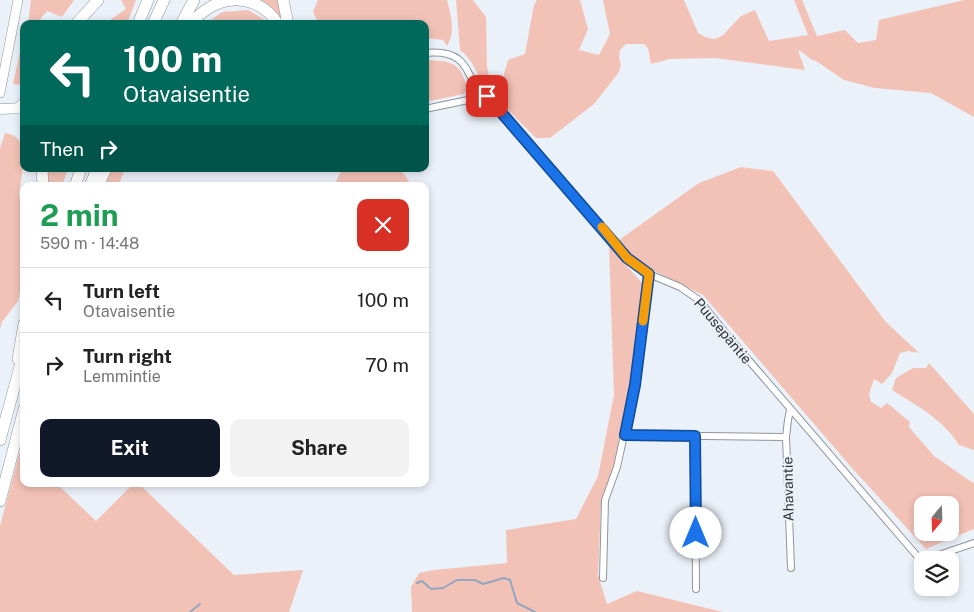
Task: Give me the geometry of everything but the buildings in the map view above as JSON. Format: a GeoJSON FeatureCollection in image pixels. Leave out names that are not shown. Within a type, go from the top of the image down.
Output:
{"type":"FeatureCollection","features":[{"type":"Feature","properties":{"kind":"highway"},"geometry":{"type":"LineString","coordinates":[[80,20],[98,0]]}},
{"type":"Feature","properties":{"kind":"highway"},"geometry":{"type":"LineString","coordinates":[[140,20],[148,0]]}},
{"type":"Feature","properties":{"kind":"highway"},"geometry":{"type":"LineString","coordinates":[[156,20],[164,0]]}},
{"type":"Feature","properties":{"kind":"highway"},"geometry":{"type":"LineString","coordinates":[[182,20],[194,0]]}},
{"type":"Feature","properties":{"kind":"highway"},"geometry":{"type":"LineString","coordinates":[[194,20],[205,10],[219,3],[233,0]]}},
{"type":"Feature","properties":{"kind":"highway"},"geometry":{"type":"LineString","coordinates":[[238,0],[260,6],[269,12],[275,20]]}},
{"type":"Feature","properties":{"kind":"highway"},"geometry":{"type":"LineString","coordinates":[[283,0],[287,20]]}},
{"type":"Feature","properties":{"kind":"highway"},"geometry":{"type":"LineString","coordinates":[[11,399],[20,347]]}},
{"type":"Feature","properties":{"kind":"highway"},"geometry":{"type":"LineString","coordinates":[[0,440],[20,366]]}},
{"type":"Feature","properties":{"kind":"highway"},"geometry":{"type":"LineString","coordinates":[[0,501],[20,424]]}},
{"type":"Feature","properties":{"kind":"main road"},"geometry":{"type":"LineString","coordinates":[[0,93],[18,0]]}},
{"type":"Feature","properties":{"kind":"main road"},"geometry":{"type":"LineString","coordinates":[[0,109],[20,108]]}},
{"type":"Feature","properties":{"kind":"main road"},"geometry":{"type":"LineString","coordinates":[[0,116],[20,109]]}},
{"type":"Feature","properties":{"kind":"street","name":"Puusepäntie"},"geometry":{"type":"LineString","coordinates":[[429,53],[445,54],[458,58],[475,84],[627,258],[649,274],[680,287],[699,300],[790,410],[918,557],[927,558],[974,542]]}},
{"type":"Feature","properties":{"kind":"street"},"geometry":{"type":"LineString","coordinates":[[429,108],[487,96]]}},
{"type":"Feature","properties":{"kind":"street"},"geometry":{"type":"LineString","coordinates":[[603,578],[605,500],[617,467],[635,385],[649,274]]}},
{"type":"Feature","properties":{"kind":"street","name":"Ahavantie"},"geometry":{"type":"LineString","coordinates":[[790,410],[786,437],[791,568]]}},
{"type":"Feature","properties":{"kind":"street"},"geometry":{"type":"LineString","coordinates":[[625,435],[786,437]]}},
{"type":"Feature","properties":{"kind":"street"},"geometry":{"type":"LineString","coordinates":[[695,436],[696,589]]}},
{"type":"Feature","properties":{"kind":"shaded area"},"geometry":{"type":"Polygon","coordinates":[[[31,0],[74,0],[62,17],[47,11],[41,20],[28,20],[31,0]]]}},
{"type":"Feature","properties":{"kind":"shaded area"},"geometry":{"type":"Polygon","coordinates":[[[121,0],[136,0],[128,20],[111,20],[111,19],[126,9],[121,0]]]}},
{"type":"Feature","properties":{"kind":"shaded area"},"geometry":{"type":"Polygon","coordinates":[[[253,0],[281,0],[285,20],[280,20],[253,0]]]}},
{"type":"Feature","properties":{"kind":"shaded area"},"geometry":{"type":"Polygon","coordinates":[[[318,0],[447,0],[452,29],[447,46],[443,40],[429,38],[429,20],[317,20],[313,12],[318,0]]]}},
{"type":"Feature","properties":{"kind":"shaded area"},"geometry":{"type":"Polygon","coordinates":[[[456,0],[473,0],[486,17],[487,67],[492,88],[488,90],[469,59],[460,50],[456,0]]]}},
{"type":"Feature","properties":{"kind":"shaded area"},"geometry":{"type":"Polygon","coordinates":[[[537,0],[580,0],[588,29],[579,50],[599,55],[610,34],[603,0],[684,0],[698,33],[714,39],[722,36],[741,16],[755,10],[769,41],[808,35],[794,0],[802,0],[817,36],[845,30],[858,43],[876,40],[879,20],[964,0],[974,0],[974,117],[931,93],[875,88],[844,80],[798,50],[805,70],[715,58],[670,59],[651,64],[648,48],[644,44],[626,44],[620,50],[619,58],[621,65],[619,72],[594,104],[550,138],[536,138],[492,94],[494,89],[501,85],[508,60],[525,54],[534,5],[537,0]]]}},
{"type":"Feature","properties":{"kind":"shaded area"},"geometry":{"type":"Polygon","coordinates":[[[248,10],[264,20],[211,20],[222,12],[248,10]]]}},
{"type":"Feature","properties":{"kind":"shaded area"},"geometry":{"type":"Polygon","coordinates":[[[20,52],[20,83],[19,85],[13,84],[20,52]]]}},
{"type":"Feature","properties":{"kind":"shaded area"},"geometry":{"type":"Polygon","coordinates":[[[429,60],[454,64],[465,80],[467,89],[464,94],[429,101],[429,60]]]}},
{"type":"Feature","properties":{"kind":"shaded area"},"geometry":{"type":"Polygon","coordinates":[[[5,133],[13,135],[19,140],[20,172],[22,172],[19,195],[20,292],[18,301],[2,322],[0,329],[0,149],[5,133]]]}},
{"type":"Feature","properties":{"kind":"shaded area"},"geometry":{"type":"Polygon","coordinates":[[[741,167],[773,171],[885,321],[919,353],[908,351],[900,353],[892,373],[882,384],[874,379],[869,394],[871,402],[881,408],[887,403],[910,422],[909,427],[934,456],[974,482],[974,529],[959,535],[959,496],[914,496],[914,536],[852,468],[703,295],[640,264],[619,240],[699,183],[741,167]]]}},
{"type":"Feature","properties":{"kind":"shaded area"},"geometry":{"type":"Polygon","coordinates":[[[48,172],[67,172],[63,182],[48,182],[48,172]]]}},
{"type":"Feature","properties":{"kind":"shaded area"},"geometry":{"type":"Polygon","coordinates":[[[110,172],[124,172],[120,182],[105,182],[110,172]]]}},
{"type":"Feature","properties":{"kind":"shaded area"},"geometry":{"type":"Polygon","coordinates":[[[341,172],[402,172],[409,182],[336,182],[341,172]]]}},
{"type":"Feature","properties":{"kind":"shaded area"},"geometry":{"type":"Polygon","coordinates":[[[609,246],[644,285],[630,405],[601,503],[598,575],[607,604],[637,591],[723,612],[412,612],[411,587],[419,573],[507,563],[506,530],[576,519],[598,476],[614,395],[609,246]]]}},
{"type":"Feature","properties":{"kind":"shaded area"},"geometry":{"type":"Polygon","coordinates":[[[929,363],[974,414],[974,450],[959,445],[937,420],[892,390],[896,378],[913,368],[926,368],[929,363]]]}},
{"type":"Feature","properties":{"kind":"shaded area"},"geometry":{"type":"Polygon","coordinates":[[[20,451],[20,487],[60,487],[96,521],[130,487],[142,487],[234,575],[303,570],[289,612],[0,612],[0,526],[20,451]]]}},
{"type":"Feature","properties":{"kind":"shaded area"},"geometry":{"type":"Polygon","coordinates":[[[919,541],[945,541],[926,549],[919,541]]]}},
{"type":"Feature","properties":{"kind":"waterway"},"geometry":{"type":"LineString","coordinates":[[417,583],[422,581],[431,589],[443,588],[457,580],[475,580],[483,584],[504,578],[510,580],[517,603],[535,612]]}},
{"type":"Feature","properties":{"kind":"waterway"},"geometry":{"type":"LineString","coordinates":[[190,612],[200,604]]}},
{"type":"Feature","properties":{"kind":"slow traffic"},"geometry":{"type":"LineString","coordinates":[[602,227],[627,258],[649,274],[643,321]]}},
{"type":"Feature","properties":{"kind":"route"},"geometry":{"type":"LineString","coordinates":[[487,96],[627,258],[649,274],[635,385],[625,435],[639,437],[695,436],[696,533]]}}]}
